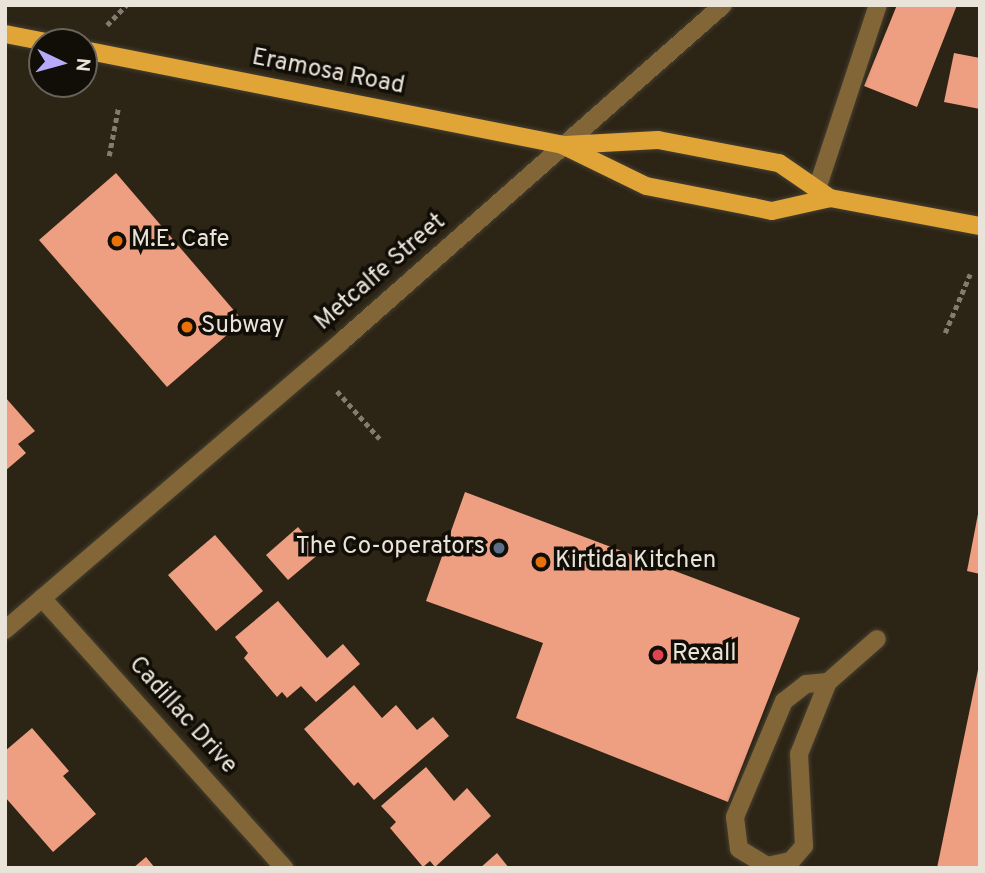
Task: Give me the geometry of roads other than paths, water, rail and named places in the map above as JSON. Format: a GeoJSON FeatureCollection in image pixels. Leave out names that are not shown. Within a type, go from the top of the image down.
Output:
{"type":"FeatureCollection","features":[{"type":"Feature","properties":{"kind":"main road"},"geometry":{"type":"LineString","coordinates":[[5,34],[28,38]]}},
{"type":"Feature","properties":{"kind":"main road","name":"Eramosa Road"},"geometry":{"type":"LineString","coordinates":[[98,53],[562,145],[658,140],[779,163],[824,193],[980,226]]}},
{"type":"Feature","properties":{"kind":"main road","name":"Eramosa Road"},"geometry":{"type":"LineString","coordinates":[[562,145],[646,186],[772,211],[824,193]]}},
{"type":"Feature","properties":{"kind":"street","name":"Metcalfe Street"},"geometry":{"type":"LineString","coordinates":[[5,630],[352,332],[723,5]]}},
{"type":"Feature","properties":{"kind":"street"},"geometry":{"type":"LineString","coordinates":[[824,193],[878,5]]}},
{"type":"Feature","properties":{"kind":"street","name":"Cadillac Drive"},"geometry":{"type":"LineString","coordinates":[[43,598],[284,868]]}},
{"type":"Feature","properties":{"kind":"street"},"geometry":{"type":"LineString","coordinates":[[828,682],[806,684],[784,701],[735,817],[739,849],[767,866],[792,861],[804,846],[799,754],[828,682],[877,639]]}},
{"type":"Feature","properties":{"kind":"place","name":"M.E. Cafe"},"geometry":{"type":"Point","coordinates":[117,241]}},
{"type":"Feature","properties":{"kind":"place","name":"Subway"},"geometry":{"type":"Point","coordinates":[187,327]}},
{"type":"Feature","properties":{"kind":"place","name":"The Co-operators"},"geometry":{"type":"Point","coordinates":[499,548]}},
{"type":"Feature","properties":{"kind":"place","name":"Kirtida Kitchen"},"geometry":{"type":"Point","coordinates":[541,562]}},
{"type":"Feature","properties":{"kind":"place","name":"Rexall"},"geometry":{"type":"Point","coordinates":[658,655]}}]}
